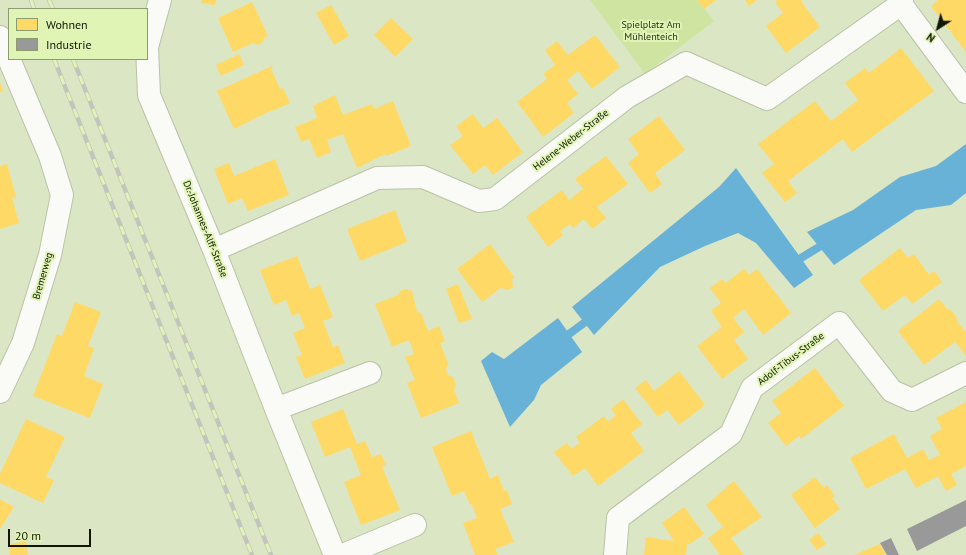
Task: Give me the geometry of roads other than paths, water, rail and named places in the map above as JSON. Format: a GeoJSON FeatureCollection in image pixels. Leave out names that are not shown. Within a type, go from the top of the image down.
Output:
{"type":"FeatureCollection","features":[{"type":"Feature","properties":{"kind":"street"},"geometry":{"type":"LineString","coordinates":[[148,43],[160,0]]}},
{"type":"Feature","properties":{"kind":"street"},"geometry":{"type":"LineString","coordinates":[[902,2],[966,92]]}},
{"type":"Feature","properties":{"kind":"street","name":"Helene-Weber-Straße"},"geometry":{"type":"LineString","coordinates":[[214,250],[377,178],[423,177],[479,201],[494,199],[627,96],[686,63],[767,99],[902,2]]}},
{"type":"Feature","properties":{"kind":"street","name":"Bremerweg"},"geometry":{"type":"LineString","coordinates":[[0,37],[8,57]]}},
{"type":"Feature","properties":{"kind":"street","name":"Bremerweg"},"geometry":{"type":"LineString","coordinates":[[0,392],[23,343],[50,255],[62,195],[50,156],[9,60]]}},
{"type":"Feature","properties":{"kind":"street","name":"Dr.-Johannes-Alff-Straße"},"geometry":{"type":"LineString","coordinates":[[148,60],[149,95],[214,250],[276,409],[336,555]]}},
{"type":"Feature","properties":{"kind":"street","name":"Adolf-Tibus-Straße"},"geometry":{"type":"LineString","coordinates":[[615,555],[618,518],[731,434],[752,388],[839,323],[892,391],[912,400],[966,373]]}},
{"type":"Feature","properties":{"kind":"street"},"geometry":{"type":"LineString","coordinates":[[276,409],[370,373]]}},
{"type":"Feature","properties":{"kind":"street"},"geometry":{"type":"LineString","coordinates":[[343,555],[415,525]]}},
{"type":"Feature","properties":{"kind":"water"},"geometry":{"type":"Polygon","coordinates":[[[966,144],[966,193],[951,205],[916,210],[834,265],[807,232],[853,210],[900,177],[936,166],[966,144]]]}},
{"type":"Feature","properties":{"kind":"water"},"geometry":{"type":"Polygon","coordinates":[[[736,168],[813,275],[794,288],[756,243],[738,233],[705,246],[660,267],[594,335],[572,307],[719,187],[736,168]]]}},
{"type":"Feature","properties":{"kind":"water"},"geometry":{"type":"Polygon","coordinates":[[[558,318],[582,352],[541,385],[534,400],[510,427],[481,361],[492,352],[504,359],[558,318]]]}},
{"type":"Feature","properties":{"kind":"waterway"},"geometry":{"type":"LineString","coordinates":[[801,258],[819,247]]}},
{"type":"Feature","properties":{"kind":"waterway"},"geometry":{"type":"LineString","coordinates":[[569,334],[584,323]]}},
{"type":"Feature","properties":{"kind":"railway"},"geometry":{"type":"LineString","coordinates":[[31,0],[34,8]]}},
{"type":"Feature","properties":{"kind":"railway"},"geometry":{"type":"LineString","coordinates":[[49,0],[53,8]]}},
{"type":"Feature","properties":{"kind":"railway"},"geometry":{"type":"LineString","coordinates":[[54,60],[252,555]]}},
{"type":"Feature","properties":{"kind":"railway"},"geometry":{"type":"LineString","coordinates":[[73,60],[271,555]]}},
{"type":"Feature","properties":{"kind":"park label","name":"Spielplatz Am Mühlenteich"},"geometry":{"type":"Point","coordinates":[651,30]}}]}
